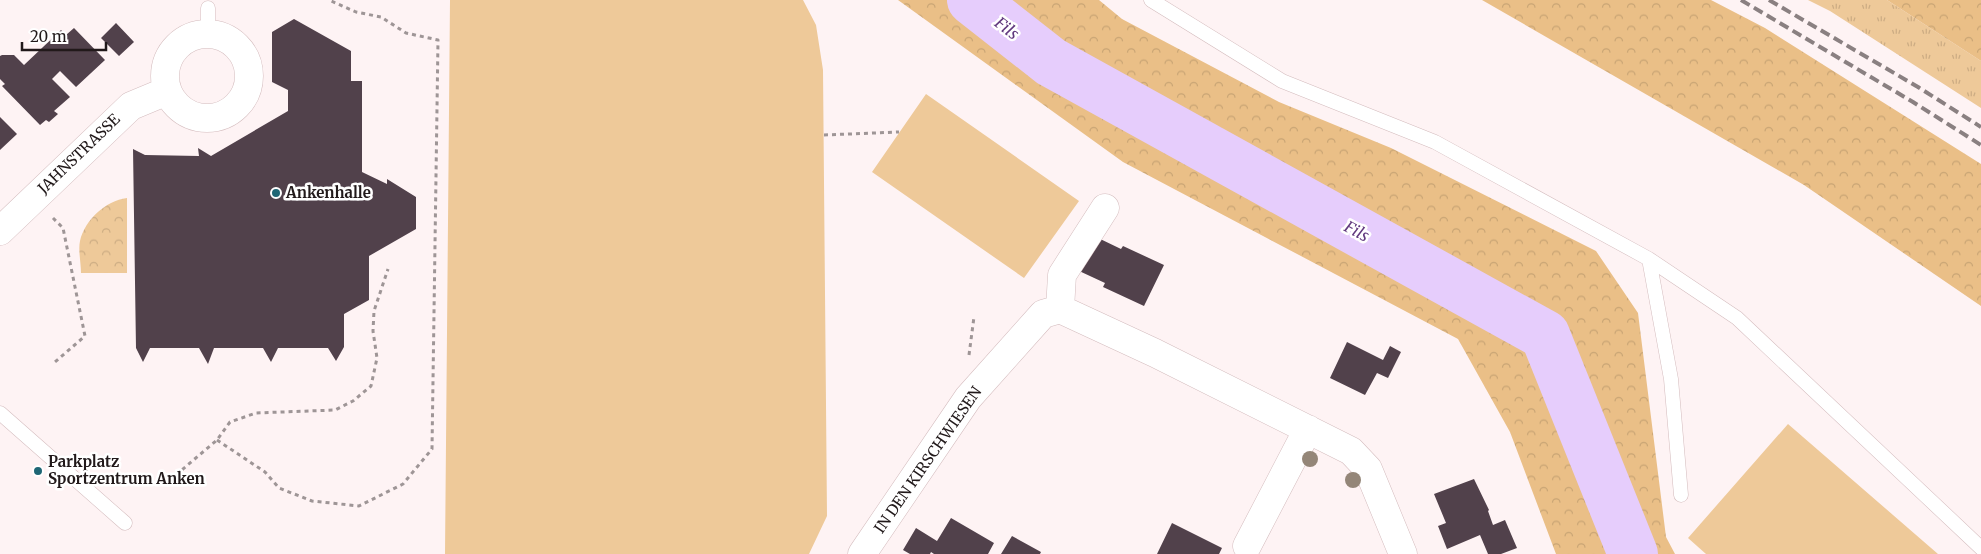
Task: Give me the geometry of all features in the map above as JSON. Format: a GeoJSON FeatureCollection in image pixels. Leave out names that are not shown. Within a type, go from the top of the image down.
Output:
{"type":"FeatureCollection","features":[{"type":"Feature","properties":{"kind":"street"},"geometry":{"type":"LineString","coordinates":[[208,21],[222,36],[233,42],[243,53],[248,65],[250,78],[247,91],[241,102],[232,111],[220,117],[208,119],[195,117],[184,112],[173,102],[167,91],[164,77],[166,64],[172,51],[182,42],[194,36],[208,21]]}},
{"type":"Feature","properties":{"kind":"street","name":"JAHNSTRASSE"},"geometry":{"type":"LineString","coordinates":[[0,231],[131,106],[167,91]]}},
{"type":"Feature","properties":{"kind":"street"},"geometry":{"type":"LineString","coordinates":[[1105,208],[1062,275],[1060,309],[1352,452],[1368,469],[1403,554]]}},
{"type":"Feature","properties":{"kind":"street","name":"IN DEN KIRSCHWIESEN"},"geometry":{"type":"LineString","coordinates":[[862,554],[968,398],[1043,314],[1060,309]]}},
{"type":"Feature","properties":{"kind":"street"},"geometry":{"type":"LineString","coordinates":[[1247,546],[1308,429]]}},
{"type":"Feature","properties":{"kind":"lane"},"geometry":{"type":"LineString","coordinates":[[1151,0],[1282,81],[1435,142],[1649,259],[1737,318],[1981,548]]}},
{"type":"Feature","properties":{"kind":"lane"},"geometry":{"type":"LineString","coordinates":[[1649,259],[1671,379],[1681,495]]}},
{"type":"Feature","properties":{"kind":"lane"},"geometry":{"type":"LineString","coordinates":[[0,413],[125,523]]}},
{"type":"Feature","properties":{"kind":"path"},"geometry":{"type":"LineString","coordinates":[[217,440],[264,472],[279,488],[312,501],[359,506],[403,484],[432,449],[438,40],[406,33],[381,17],[356,12],[329,0]]}},
{"type":"Feature","properties":{"kind":"path"},"geometry":{"type":"LineString","coordinates":[[824,136],[900,132]]}},
{"type":"Feature","properties":{"kind":"path"},"geometry":{"type":"LineString","coordinates":[[33,198],[62,228],[85,336],[55,362]]}},
{"type":"Feature","properties":{"kind":"path"},"geometry":{"type":"LineString","coordinates":[[170,480],[217,440],[230,422],[256,413],[335,410],[353,401],[371,386],[378,358],[373,331],[374,311],[388,269]]}},
{"type":"Feature","properties":{"kind":"green space"},"geometry":{"type":"Polygon","coordinates":[[[450,0],[803,0],[816,25],[823,70],[827,516],[809,554],[445,554],[450,0]]]}},
{"type":"Feature","properties":{"kind":"green space"},"geometry":{"type":"Polygon","coordinates":[[[898,0],[1099,0],[1122,19],[1279,102],[1391,148],[1596,251],[1638,313],[1666,537],[1675,554],[1556,554],[1510,432],[1458,339],[1123,162],[898,0]]]}},
{"type":"Feature","properties":{"kind":"green space"},"geometry":{"type":"Polygon","coordinates":[[[1482,0],[1711,0],[1765,28],[1981,164],[1981,306],[1804,185],[1482,0]]]}},
{"type":"Feature","properties":{"kind":"green space"},"geometry":{"type":"Polygon","coordinates":[[[1808,0],[1887,0],[1981,61],[1981,108],[1830,11],[1808,0]]]}},
{"type":"Feature","properties":{"kind":"green space"},"geometry":{"type":"Polygon","coordinates":[[[1887,0],[1981,0],[1981,61],[1887,0]]]}},
{"type":"Feature","properties":{"kind":"green space"},"geometry":{"type":"Polygon","coordinates":[[[926,94],[1079,201],[1024,278],[872,172],[926,94]]]}},
{"type":"Feature","properties":{"kind":"green space"},"geometry":{"type":"Polygon","coordinates":[[[127,198],[127,273],[81,273],[79,245],[86,226],[104,207],[127,198]]]}},
{"type":"Feature","properties":{"kind":"green space"},"geometry":{"type":"Polygon","coordinates":[[[1788,424],[1938,554],[1706,554],[1688,538],[1788,424]]]}},
{"type":"Feature","properties":{"kind":"building","name":"Ankenhalle"},"geometry":{"type":"Polygon","coordinates":[[[294,19],[351,51],[351,81],[362,81],[362,172],[387,184],[387,179],[416,197],[416,229],[369,256],[369,300],[344,314],[344,347],[336,361],[328,348],[278,348],[271,362],[263,348],[214,348],[208,364],[199,348],[150,348],[143,362],[136,348],[133,149],[145,155],[199,156],[198,148],[211,156],[288,111],[288,90],[272,82],[272,32],[294,19]]]}},
{"type":"Feature","properties":{"kind":"building"},"geometry":{"type":"Polygon","coordinates":[[[116,23],[134,42],[119,56],[101,38],[116,23]]]}},
{"type":"Feature","properties":{"kind":"building"},"geometry":{"type":"Polygon","coordinates":[[[74,28],[105,60],[76,87],[60,71],[52,79],[70,97],[54,111],[58,114],[49,122],[46,120],[40,125],[2,86],[5,84],[0,79],[0,56],[14,55],[24,65],[61,30],[66,35],[74,28]]]}},
{"type":"Feature","properties":{"kind":"building"},"geometry":{"type":"Polygon","coordinates":[[[0,117],[17,134],[0,150],[0,117]]]}},
{"type":"Feature","properties":{"kind":"building"},"geometry":{"type":"Polygon","coordinates":[[[1094,236],[1121,249],[1123,246],[1164,265],[1144,306],[1103,287],[1105,283],[1077,270],[1094,236]]]}},
{"type":"Feature","properties":{"kind":"building"},"geometry":{"type":"Polygon","coordinates":[[[1347,342],[1383,360],[1390,346],[1401,352],[1388,378],[1377,373],[1365,395],[1330,378],[1347,342]]]}},
{"type":"Feature","properties":{"kind":"building"},"geometry":{"type":"Polygon","coordinates":[[[1474,479],[1489,510],[1493,525],[1505,520],[1517,548],[1501,554],[1488,554],[1480,535],[1447,549],[1438,526],[1446,523],[1434,494],[1474,479]]]}},
{"type":"Feature","properties":{"kind":"building"},"geometry":{"type":"Polygon","coordinates":[[[951,518],[994,543],[988,554],[934,554],[931,552],[930,554],[910,554],[903,550],[916,528],[937,541],[951,518]]]}},
{"type":"Feature","properties":{"kind":"building"},"geometry":{"type":"Polygon","coordinates":[[[1172,523],[1222,548],[1219,554],[1157,554],[1172,523]]]}},
{"type":"Feature","properties":{"kind":"building"},"geometry":{"type":"Polygon","coordinates":[[[1012,536],[1041,552],[1040,554],[1001,554],[1012,536]]]}},
{"type":"Feature","properties":{"kind":"waterway","name":"Fils"},"geometry":{"type":"LineString","coordinates":[[972,0],[1051,62],[1545,335],[1633,554]]}},
{"type":"Feature","properties":{"kind":"railway"},"geometry":{"type":"LineString","coordinates":[[1741,0],[1913,102],[1981,145]]}},
{"type":"Feature","properties":{"kind":"railway"},"geometry":{"type":"LineString","coordinates":[[1769,0],[1918,87],[1981,127]]}},
{"type":"Feature","properties":{"kind":"place","name":"Ankenhalle"},"geometry":{"type":"Point","coordinates":[276,193]}},
{"type":"Feature","properties":{"kind":"place","name":"Parkplatz Sportzentrum Anken"},"geometry":{"type":"Point","coordinates":[38,471]}}]}
